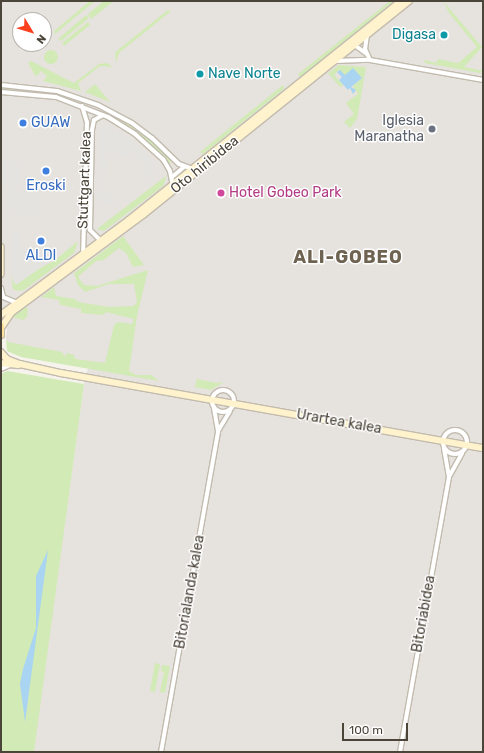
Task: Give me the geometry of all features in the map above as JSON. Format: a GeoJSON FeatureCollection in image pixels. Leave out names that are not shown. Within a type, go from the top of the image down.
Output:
{"type":"FeatureCollection","features":[{"type":"Feature","properties":{"kind":"main road"},"geometry":{"type":"LineString","coordinates":[[1,327],[1,335]]}},
{"type":"Feature","properties":{"kind":"street","name":"Oto hiribidea"},"geometry":{"type":"LineString","coordinates":[[1,327],[11,313],[143,215],[334,61],[401,1]]}},
{"type":"Feature","properties":{"kind":"street","name":"Oto hiribidea"},"geometry":{"type":"LineString","coordinates":[[1,315],[173,186],[352,44],[367,35],[409,1]]}},
{"type":"Feature","properties":{"kind":"street"},"geometry":{"type":"LineString","coordinates":[[367,35],[365,45],[370,60]]}},
{"type":"Feature","properties":{"kind":"street"},"geometry":{"type":"LineString","coordinates":[[352,44],[367,54]]}},
{"type":"Feature","properties":{"kind":"street"},"geometry":{"type":"LineString","coordinates":[[353,59],[361,49]]}},
{"type":"Feature","properties":{"kind":"street"},"geometry":{"type":"LineString","coordinates":[[334,61],[353,59],[370,60],[483,80]]}},
{"type":"Feature","properties":{"kind":"street"},"geometry":{"type":"LineString","coordinates":[[1,86],[30,86],[57,91],[104,108],[152,138],[184,166],[193,169]]}},
{"type":"Feature","properties":{"kind":"street"},"geometry":{"type":"LineString","coordinates":[[1,92],[41,94],[82,106],[103,115],[135,134],[154,150],[166,164],[172,176],[173,186]]}},
{"type":"Feature","properties":{"kind":"street","name":"Stuttgart kalea"},"geometry":{"type":"LineString","coordinates":[[82,106],[87,122],[83,254]]}},
{"type":"Feature","properties":{"kind":"street","name":"Stuttgart kalea"},"geometry":{"type":"LineString","coordinates":[[101,241],[90,230],[92,130],[94,120],[103,115]]}},
{"type":"Feature","properties":{"kind":"street"},"geometry":{"type":"LineString","coordinates":[[172,176],[184,166]]}},
{"type":"Feature","properties":{"kind":"street"},"geometry":{"type":"LineString","coordinates":[[1,246],[1,274]]}},
{"type":"Feature","properties":{"kind":"street"},"geometry":{"type":"LineString","coordinates":[[1,288],[3,297],[17,303]]}},
{"type":"Feature","properties":{"kind":"street","name":"Urartea kalea"},"geometry":{"type":"LineString","coordinates":[[1,352],[7,359],[20,364],[483,448]]}},
{"type":"Feature","properties":{"kind":"street","name":"Urartea kalea"},"geometry":{"type":"LineString","coordinates":[[1,363],[10,365],[20,364]]}},
{"type":"Feature","properties":{"kind":"street"},"geometry":{"type":"LineString","coordinates":[[1,369],[10,365]]}},
{"type":"Feature","properties":{"kind":"street"},"geometry":{"type":"LineString","coordinates":[[225,390],[233,394],[235,403],[232,410],[222,413],[214,408],[212,399],[217,392],[225,390]]}},
{"type":"Feature","properties":{"kind":"street","name":"Bitorialanda kalea"},"geometry":{"type":"LineString","coordinates":[[161,752],[218,432],[214,408]]}},
{"type":"Feature","properties":{"kind":"street","name":"Bitorialanda kalea"},"geometry":{"type":"LineString","coordinates":[[218,432],[232,410]]}},
{"type":"Feature","properties":{"kind":"street"},"geometry":{"type":"LineString","coordinates":[[458,430],[466,437],[467,445],[464,451],[452,454],[444,448],[443,440],[447,433],[458,430]]}},
{"type":"Feature","properties":{"kind":"street","name":"Bitoriabidea"},"geometry":{"type":"LineString","coordinates":[[444,448],[449,477]]}},
{"type":"Feature","properties":{"kind":"street","name":"Bitoriabidea"},"geometry":{"type":"LineString","coordinates":[[400,752],[449,477],[464,451]]}},
{"type":"Feature","properties":{"kind":"shaded area"},"geometry":{"type":"Polygon","coordinates":[[[1,1],[483,1],[483,752],[33,752],[84,384],[89,364],[9,345],[6,339],[7,325],[11,318],[1,308],[1,1]]]}},
{"type":"Feature","properties":{"kind":"shaded area"},"geometry":{"type":"Polygon","coordinates":[[[106,125],[135,142],[160,168],[156,177],[144,187],[144,163],[123,156],[117,162],[117,156],[110,156],[107,160],[106,191],[113,190],[113,194],[120,202],[114,208],[110,204],[96,210],[100,128],[104,129],[106,125]]]}},
{"type":"Feature","properties":{"kind":"shaded area"},"geometry":{"type":"Polygon","coordinates":[[[1,160],[21,161],[20,190],[40,190],[43,229],[39,229],[39,218],[11,217],[10,213],[7,214],[6,209],[9,208],[1,179],[1,160]]]}},
{"type":"Feature","properties":{"kind":"shaded area"},"geometry":{"type":"Polygon","coordinates":[[[11,228],[21,228],[20,249],[54,249],[51,257],[53,259],[16,285],[13,281],[11,228]]]}},
{"type":"Feature","properties":{"kind":"green space"},"geometry":{"type":"Polygon","coordinates":[[[90,1],[95,1],[55,34],[54,31],[90,1]]]}},
{"type":"Feature","properties":{"kind":"green space"},"geometry":{"type":"Polygon","coordinates":[[[104,1],[114,1],[91,19],[88,14],[104,1]]]}},
{"type":"Feature","properties":{"kind":"green space"},"geometry":{"type":"Polygon","coordinates":[[[390,1],[394,1],[300,77],[298,74],[390,1]]]}},
{"type":"Feature","properties":{"kind":"green space"},"geometry":{"type":"Polygon","coordinates":[[[444,2],[482,47],[464,67],[483,71],[480,73],[425,63],[424,60],[436,63],[438,59],[458,63],[477,47],[449,13],[444,2]]]}},
{"type":"Feature","properties":{"kind":"green space"},"geometry":{"type":"Polygon","coordinates":[[[168,10],[171,11],[119,53],[116,63],[115,53],[168,10]]]}},
{"type":"Feature","properties":{"kind":"green space"},"geometry":{"type":"Polygon","coordinates":[[[86,15],[89,18],[61,41],[58,39],[86,15]]]}},
{"type":"Feature","properties":{"kind":"green space"},"geometry":{"type":"Polygon","coordinates":[[[88,22],[90,25],[64,46],[62,43],[88,22]]]}},
{"type":"Feature","properties":{"kind":"green space"},"geometry":{"type":"Polygon","coordinates":[[[52,50],[54,50],[58,54],[58,60],[54,64],[48,64],[44,60],[44,54],[46,52],[52,52],[52,50]]]}},
{"type":"Feature","properties":{"kind":"green space"},"geometry":{"type":"Polygon","coordinates":[[[31,61],[74,83],[99,64],[107,63],[113,67],[100,66],[78,83],[81,91],[43,81],[47,76],[41,71],[36,77],[28,63],[31,61]]]}},
{"type":"Feature","properties":{"kind":"green space"},"geometry":{"type":"Polygon","coordinates":[[[339,65],[366,67],[357,119],[350,128],[344,122],[354,114],[346,103],[358,94],[353,86],[362,78],[344,76],[339,70],[334,75],[343,85],[340,87],[328,73],[339,65]]]}},
{"type":"Feature","properties":{"kind":"green space"},"geometry":{"type":"Polygon","coordinates":[[[95,84],[110,102],[85,92],[95,84]]]}},
{"type":"Feature","properties":{"kind":"green space"},"geometry":{"type":"Polygon","coordinates":[[[283,85],[284,89],[203,154],[200,152],[283,85]]]}},
{"type":"Feature","properties":{"kind":"green space"},"geometry":{"type":"Polygon","coordinates":[[[1,86],[34,88],[73,96],[72,100],[42,93],[1,90],[1,86]]]}},
{"type":"Feature","properties":{"kind":"green space"},"geometry":{"type":"Polygon","coordinates":[[[111,112],[152,140],[172,160],[169,164],[149,144],[110,116],[111,112]]]}},
{"type":"Feature","properties":{"kind":"green space"},"geometry":{"type":"Polygon","coordinates":[[[166,176],[164,185],[158,190],[104,231],[97,229],[166,176]]]}},
{"type":"Feature","properties":{"kind":"green space"},"geometry":{"type":"Polygon","coordinates":[[[123,236],[144,265],[133,267],[126,253],[119,248],[104,260],[96,261],[78,277],[84,285],[97,286],[148,270],[137,316],[129,371],[136,375],[151,375],[159,381],[21,357],[7,351],[6,339],[8,342],[62,352],[65,357],[67,353],[74,355],[75,359],[105,363],[114,325],[118,322],[132,324],[134,319],[106,312],[103,315],[81,313],[81,309],[60,305],[59,300],[41,297],[54,287],[56,296],[75,299],[78,302],[109,307],[134,306],[137,302],[134,284],[109,284],[85,292],[78,285],[74,273],[123,236]]]}},
{"type":"Feature","properties":{"kind":"green space"},"geometry":{"type":"Polygon","coordinates":[[[78,241],[74,253],[24,290],[18,291],[13,289],[11,272],[13,281],[54,261],[78,241]]]}},
{"type":"Feature","properties":{"kind":"green space"},"geometry":{"type":"Polygon","coordinates":[[[24,308],[28,308],[27,317],[23,320],[12,317],[24,308]]]}},
{"type":"Feature","properties":{"kind":"green space"},"geometry":{"type":"Polygon","coordinates":[[[7,371],[84,384],[34,752],[1,752],[1,374],[7,371]]]}},
{"type":"Feature","properties":{"kind":"green space"},"geometry":{"type":"Polygon","coordinates":[[[197,379],[217,383],[224,382],[211,390],[195,387],[197,379]]]}},
{"type":"Feature","properties":{"kind":"green space"},"geometry":{"type":"Polygon","coordinates":[[[155,663],[160,664],[155,692],[150,691],[155,663]]]}},
{"type":"Feature","properties":{"kind":"green space"},"geometry":{"type":"Polygon","coordinates":[[[162,665],[170,666],[165,693],[160,692],[164,672],[161,671],[162,665]]]}},
{"type":"Feature","properties":{"kind":"water"},"geometry":{"type":"Polygon","coordinates":[[[353,68],[362,78],[351,87],[356,90],[353,94],[350,88],[348,90],[339,80],[342,77],[337,72],[340,70],[345,75],[353,68]]]}},
{"type":"Feature","properties":{"kind":"water"},"geometry":{"type":"Polygon","coordinates":[[[48,550],[25,722],[20,684],[23,669],[36,628],[36,576],[48,550]]]}},
{"type":"Feature","properties":{"kind":"place","name":"Digasa"},"geometry":{"type":"Point","coordinates":[444,35]}},
{"type":"Feature","properties":{"kind":"place","name":"Nave Norte"},"geometry":{"type":"Point","coordinates":[200,74]}},
{"type":"Feature","properties":{"kind":"place","name":"GUAW"},"geometry":{"type":"Point","coordinates":[23,123]}},
{"type":"Feature","properties":{"kind":"place","name":"Iglesia Maranatha"},"geometry":{"type":"Point","coordinates":[432,129]}},
{"type":"Feature","properties":{"kind":"place","name":"Eroski"},"geometry":{"type":"Point","coordinates":[46,171]}},
{"type":"Feature","properties":{"kind":"place","name":"Hotel Gobeo Park"},"geometry":{"type":"Point","coordinates":[221,193]}},
{"type":"Feature","properties":{"kind":"place","name":"ALDI"},"geometry":{"type":"Point","coordinates":[41,241]}},
{"type":"Feature","properties":{"kind":"district","name":"ALI-GOBEO"},"geometry":{"type":"Point","coordinates":[348,257]}}]}
